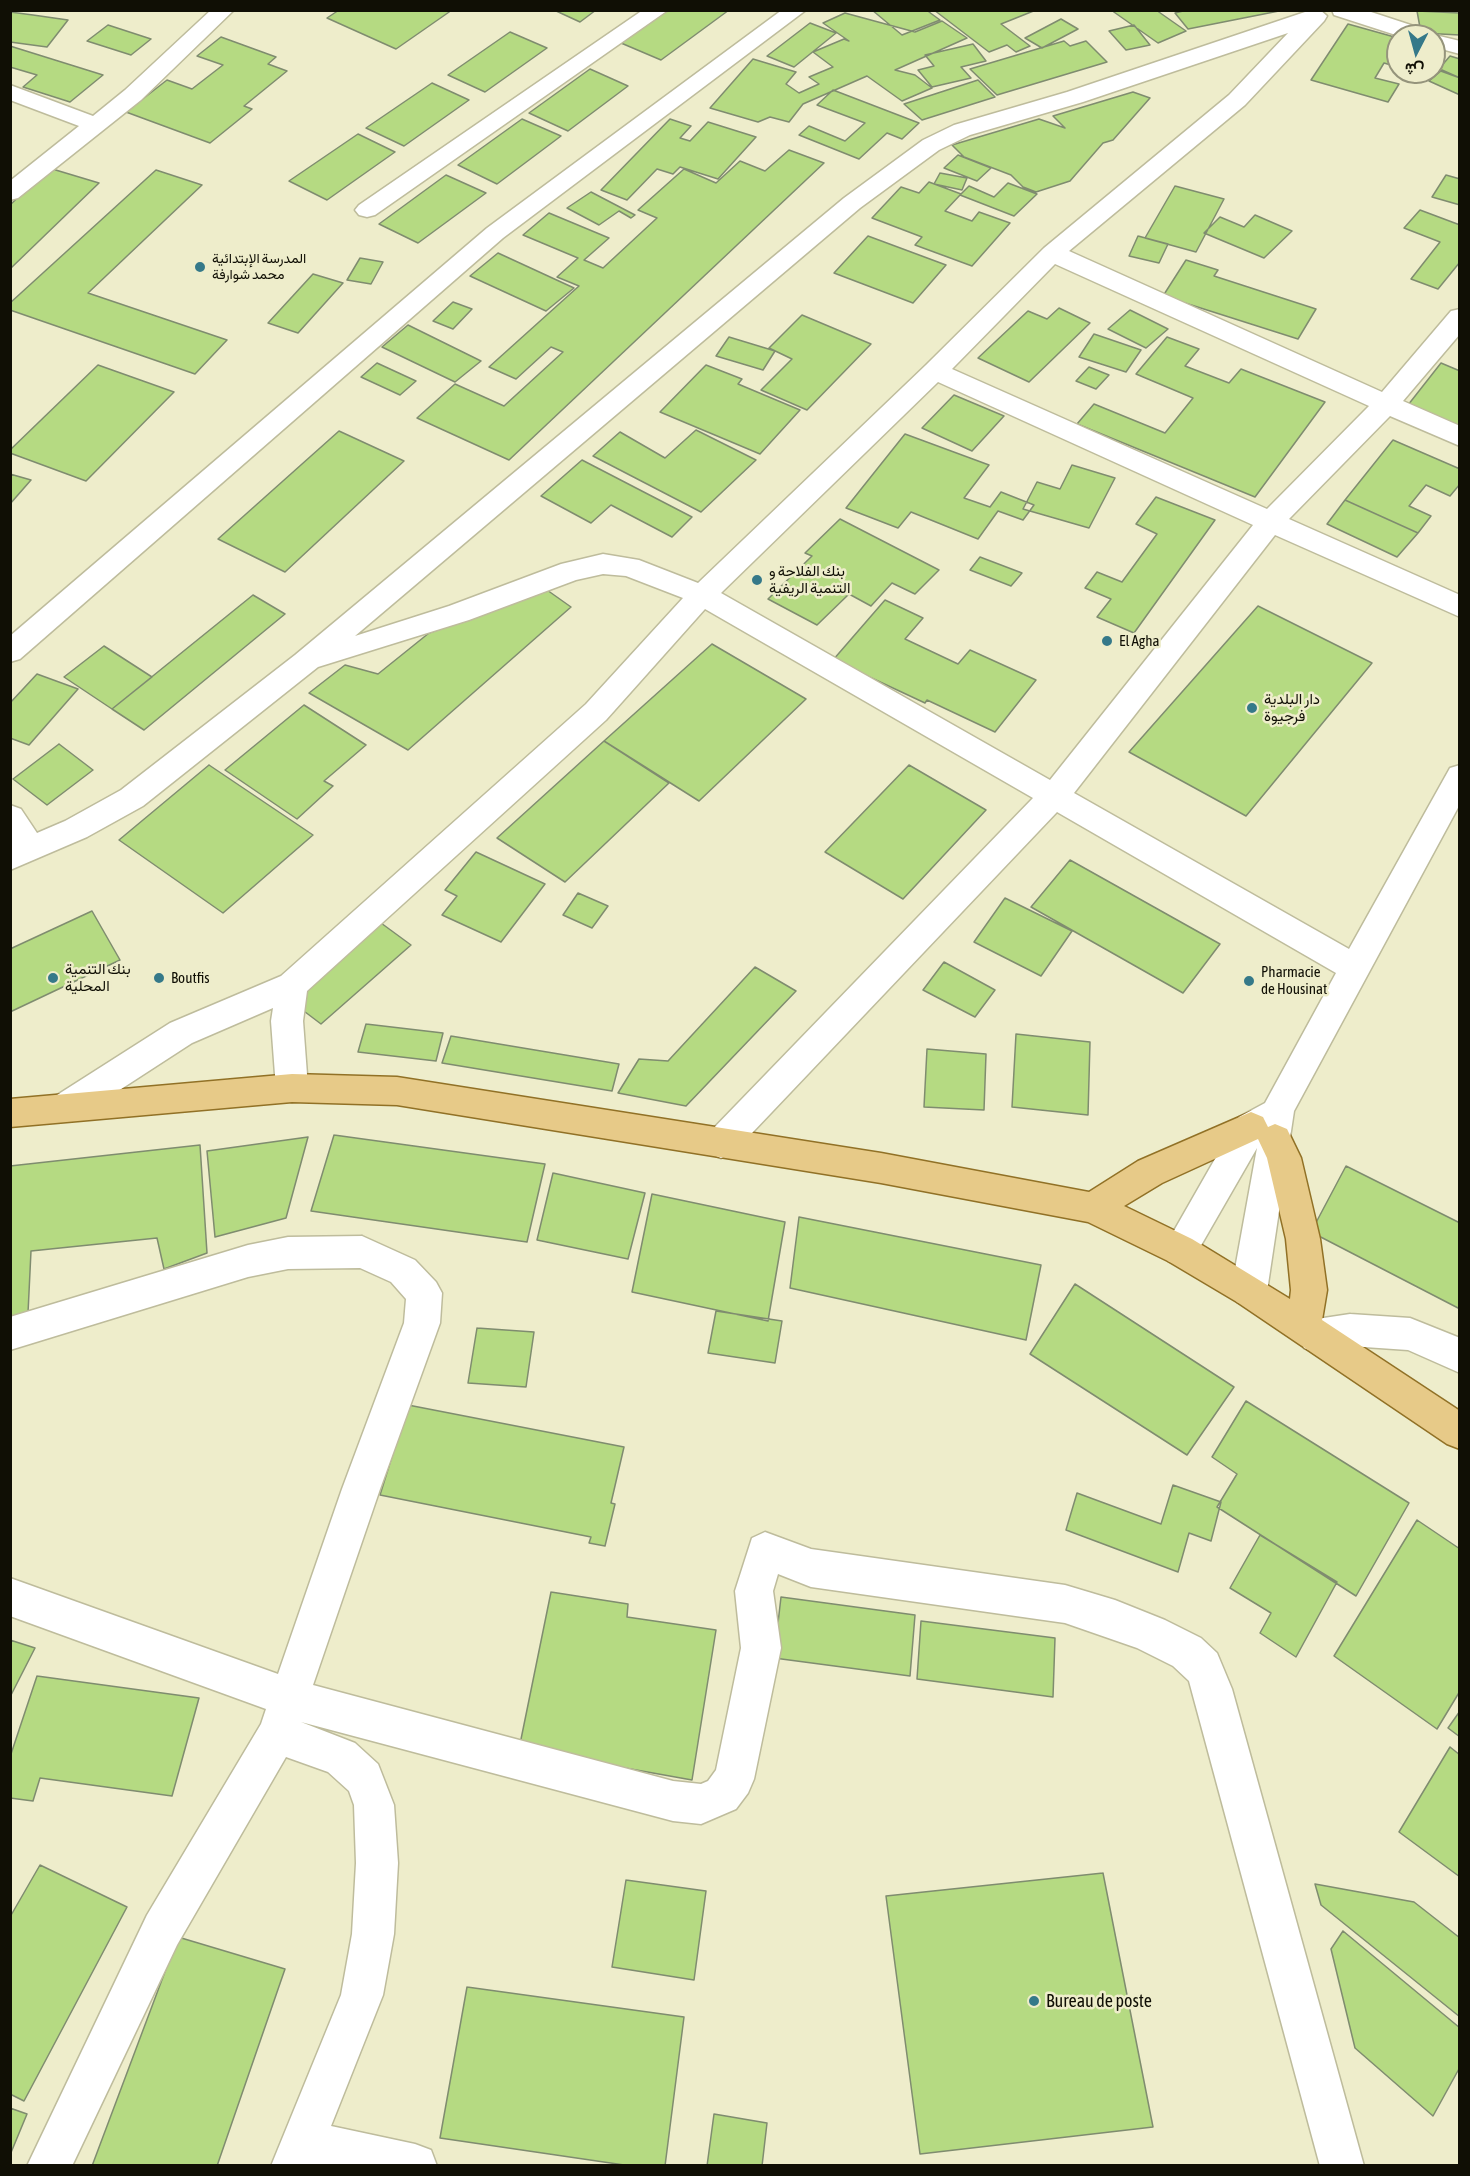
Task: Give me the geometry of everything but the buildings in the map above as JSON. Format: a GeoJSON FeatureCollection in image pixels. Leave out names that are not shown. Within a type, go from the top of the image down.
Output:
{"type":"FeatureCollection","features":[{"type":"Feature","properties":{"kind":"main road"},"geometry":{"type":"LineString","coordinates":[[10,1113],[292,1088],[397,1091],[880,1168],[1094,1208],[1180,1250],[1249,1291],[1460,1432]]}},
{"type":"Feature","properties":{"kind":"main road"},"geometry":{"type":"LineString","coordinates":[[1094,1208],[1150,1172],[1268,1125],[1284,1158],[1303,1239],[1309,1290],[1310,1332]]}},
{"type":"Feature","properties":{"kind":"street"},"geometry":{"type":"LineString","coordinates":[[10,193],[134,95],[224,10]]}},
{"type":"Feature","properties":{"kind":"street"},"geometry":{"type":"LineString","coordinates":[[367,210],[658,10]]}},
{"type":"Feature","properties":{"kind":"street"},"geometry":{"type":"LineString","coordinates":[[1342,10],[1386,24]]}},
{"type":"Feature","properties":{"kind":"street"},"geometry":{"type":"LineString","coordinates":[[10,652],[495,233],[798,12]]}},
{"type":"Feature","properties":{"kind":"street"},"geometry":{"type":"LineString","coordinates":[[66,1107],[181,1034],[291,985],[596,712],[702,595],[935,371],[1052,253],[1237,100],[1322,13]]}},
{"type":"Feature","properties":{"kind":"street"},"geometry":{"type":"LineString","coordinates":[[10,817],[21,853],[76,829],[132,798],[306,662],[852,202],[931,145],[962,130],[1075,97],[1322,13]]}},
{"type":"Feature","properties":{"kind":"street"},"geometry":{"type":"LineString","coordinates":[[10,92],[96,125]]}},
{"type":"Feature","properties":{"kind":"street"},"geometry":{"type":"LineString","coordinates":[[1052,253],[1460,437]]}},
{"type":"Feature","properties":{"kind":"street"},"geometry":{"type":"LineString","coordinates":[[721,1143],[1055,795],[1270,523],[1385,405],[1460,316]]}},
{"type":"Feature","properties":{"kind":"street"},"geometry":{"type":"LineString","coordinates":[[935,371],[1460,607]]}},
{"type":"Feature","properties":{"kind":"street"},"geometry":{"type":"LineString","coordinates":[[306,662],[459,613],[571,571],[603,564],[629,567],[702,595],[1355,968]]}},
{"type":"Feature","properties":{"kind":"street"},"geometry":{"type":"LineString","coordinates":[[1180,1250],[1268,1125],[1460,776]]}},
{"type":"Feature","properties":{"kind":"street"},"geometry":{"type":"LineString","coordinates":[[291,985],[287,1021],[292,1088]]}},
{"type":"Feature","properties":{"kind":"street"},"geometry":{"type":"LineString","coordinates":[[1249,1291],[1268,1125]]}},
{"type":"Feature","properties":{"kind":"street"},"geometry":{"type":"LineString","coordinates":[[10,1334],[248,1261],[288,1253],[362,1252],[403,1271],[424,1293],[422,1323],[361,1488],[284,1717],[162,1930],[49,2166]]}},
{"type":"Feature","properties":{"kind":"street"},"geometry":{"type":"LineString","coordinates":[[1310,1332],[1350,1330],[1410,1334],[1460,1356]]}},
{"type":"Feature","properties":{"kind":"street"},"geometry":{"type":"LineString","coordinates":[[284,1717],[673,1801],[702,1804],[722,1796],[734,1779],[761,1648],[754,1591],[765,1551],[811,1568],[1065,1604],[1114,1619],[1151,1634],[1187,1652],[1203,1667],[1212,1689],[1342,2166]]}},
{"type":"Feature","properties":{"kind":"street"},"geometry":{"type":"LineString","coordinates":[[10,1597],[284,1717],[341,1757],[364,1778],[374,1804],[377,1863],[373,1934],[362,1995],[298,2154],[415,2166]]}},
{"type":"Feature","properties":{"kind":"place","name":"المدرسة الإبتدائية محمد شوارفة"},"geometry":{"type":"Point","coordinates":[200,267]}},
{"type":"Feature","properties":{"kind":"place","name":"بنك الفلاحة و التنمية الريفية"},"geometry":{"type":"Point","coordinates":[757,580]}},
{"type":"Feature","properties":{"kind":"place","name":"El Agha"},"geometry":{"type":"Point","coordinates":[1107,641]}},
{"type":"Feature","properties":{"kind":"place","name":"دار البلدية فرجيوة"},"geometry":{"type":"Point","coordinates":[1252,708]}},
{"type":"Feature","properties":{"kind":"place","name":"بنك التنمية المحلية"},"geometry":{"type":"Point","coordinates":[53,978]}},
{"type":"Feature","properties":{"kind":"place","name":"Boutfis"},"geometry":{"type":"Point","coordinates":[159,978]}},
{"type":"Feature","properties":{"kind":"place","name":"Pharmacie de Housinat"},"geometry":{"type":"Point","coordinates":[1249,981]}},
{"type":"Feature","properties":{"kind":"place","name":"Bureau de poste"},"geometry":{"type":"Point","coordinates":[1034,2001]}}]}
